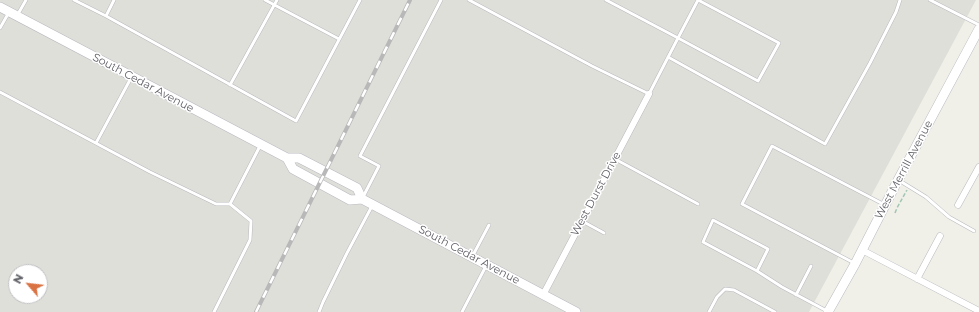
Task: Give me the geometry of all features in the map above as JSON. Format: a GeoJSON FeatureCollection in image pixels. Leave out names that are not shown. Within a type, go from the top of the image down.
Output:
{"type":"FeatureCollection","features":[{"type":"Feature","properties":{"kind":"main road","name":"South Cedar Avenue"},"geometry":{"type":"LineString","coordinates":[[0,7],[286,158],[294,169],[325,187],[350,200],[362,199],[576,312]]}},
{"type":"Feature","properties":{"kind":"main road","name":"West Merrill Avenue"},"geometry":{"type":"LineString","coordinates":[[828,312],[855,264],[979,29]]}},
{"type":"Feature","properties":{"kind":"main road","name":"South Cedar Avenue"},"geometry":{"type":"LineString","coordinates":[[286,158],[299,158],[357,188],[362,199]]}},
{"type":"Feature","properties":{"kind":"street","name":"West Durst Drive"},"geometry":{"type":"LineString","coordinates":[[543,295],[649,94]]}},
{"type":"Feature","properties":{"kind":"street"},"geometry":{"type":"LineString","coordinates":[[958,205],[979,167]]}},
{"type":"Feature","properties":{"kind":"street"},"geometry":{"type":"LineString","coordinates":[[917,279],[940,236]]}},
{"type":"Feature","properties":{"kind":"street"},"geometry":{"type":"LineString","coordinates":[[862,250],[979,311]]}},
{"type":"Feature","properties":{"kind":"lane"},"geometry":{"type":"LineString","coordinates":[[0,28],[26,0]]}},
{"type":"Feature","properties":{"kind":"lane"},"geometry":{"type":"LineString","coordinates":[[74,0],[106,16],[296,122],[360,0]]}},
{"type":"Feature","properties":{"kind":"lane"},"geometry":{"type":"LineString","coordinates":[[106,16],[114,0]]}},
{"type":"Feature","properties":{"kind":"lane"},"geometry":{"type":"LineString","coordinates":[[265,0],[339,39]]}},
{"type":"Feature","properties":{"kind":"lane"},"geometry":{"type":"LineString","coordinates":[[230,85],[277,0]]}},
{"type":"Feature","properties":{"kind":"lane"},"geometry":{"type":"LineString","coordinates":[[362,199],[379,166],[360,156],[441,0]]}},
{"type":"Feature","properties":{"kind":"lane"},"geometry":{"type":"LineString","coordinates":[[469,0],[592,66],[649,94],[668,57],[678,38],[698,0],[778,43],[758,81],[678,38],[606,0]]}},
{"type":"Feature","properties":{"kind":"lane"},"geometry":{"type":"LineString","coordinates":[[668,57],[825,144],[874,56],[896,12],[900,0]]}},
{"type":"Feature","properties":{"kind":"lane"},"geometry":{"type":"LineString","coordinates":[[930,0],[979,25]]}},
{"type":"Feature","properties":{"kind":"lane"},"geometry":{"type":"LineString","coordinates":[[96,143],[132,77]]}},
{"type":"Feature","properties":{"kind":"lane"},"geometry":{"type":"LineString","coordinates":[[0,92],[150,172],[216,204],[230,204],[251,221],[250,240],[214,312]]}},
{"type":"Feature","properties":{"kind":"lane"},"geometry":{"type":"LineString","coordinates":[[230,204],[261,145]]}},
{"type":"Feature","properties":{"kind":"lane"},"geometry":{"type":"LineString","coordinates":[[855,264],[742,204],[772,146],[885,205]]}},
{"type":"Feature","properties":{"kind":"lane"},"geometry":{"type":"LineString","coordinates":[[615,159],[698,204]]}},
{"type":"Feature","properties":{"kind":"lane"},"geometry":{"type":"LineString","coordinates":[[898,180],[926,197],[949,216],[974,231]]}},
{"type":"Feature","properties":{"kind":"lane"},"geometry":{"type":"LineString","coordinates":[[319,312],[372,204]]}},
{"type":"Feature","properties":{"kind":"lane"},"geometry":{"type":"LineString","coordinates":[[757,271],[768,249],[713,220],[703,242],[828,312]]}},
{"type":"Feature","properties":{"kind":"lane"},"geometry":{"type":"LineString","coordinates":[[582,221],[604,233]]}},
{"type":"Feature","properties":{"kind":"lane"},"geometry":{"type":"LineString","coordinates":[[472,257],[489,224]]}},
{"type":"Feature","properties":{"kind":"lane"},"geometry":{"type":"LineString","coordinates":[[462,312],[487,265]]}},
{"type":"Feature","properties":{"kind":"lane"},"geometry":{"type":"LineString","coordinates":[[796,295],[811,266]]}},
{"type":"Feature","properties":{"kind":"lane"},"geometry":{"type":"LineString","coordinates":[[709,312],[717,297],[725,289],[734,290],[775,312]]}},
{"type":"Feature","properties":{"kind":"path"},"geometry":{"type":"LineString","coordinates":[[896,213],[897,208],[909,186]]}},
{"type":"Feature","properties":{"kind":"shaded area"},"geometry":{"type":"Polygon","coordinates":[[[0,0],[976,0],[809,312],[0,312],[0,0]]]}},
{"type":"Feature","properties":{"kind":"railway"},"geometry":{"type":"LineString","coordinates":[[256,312],[410,0]]}}]}
